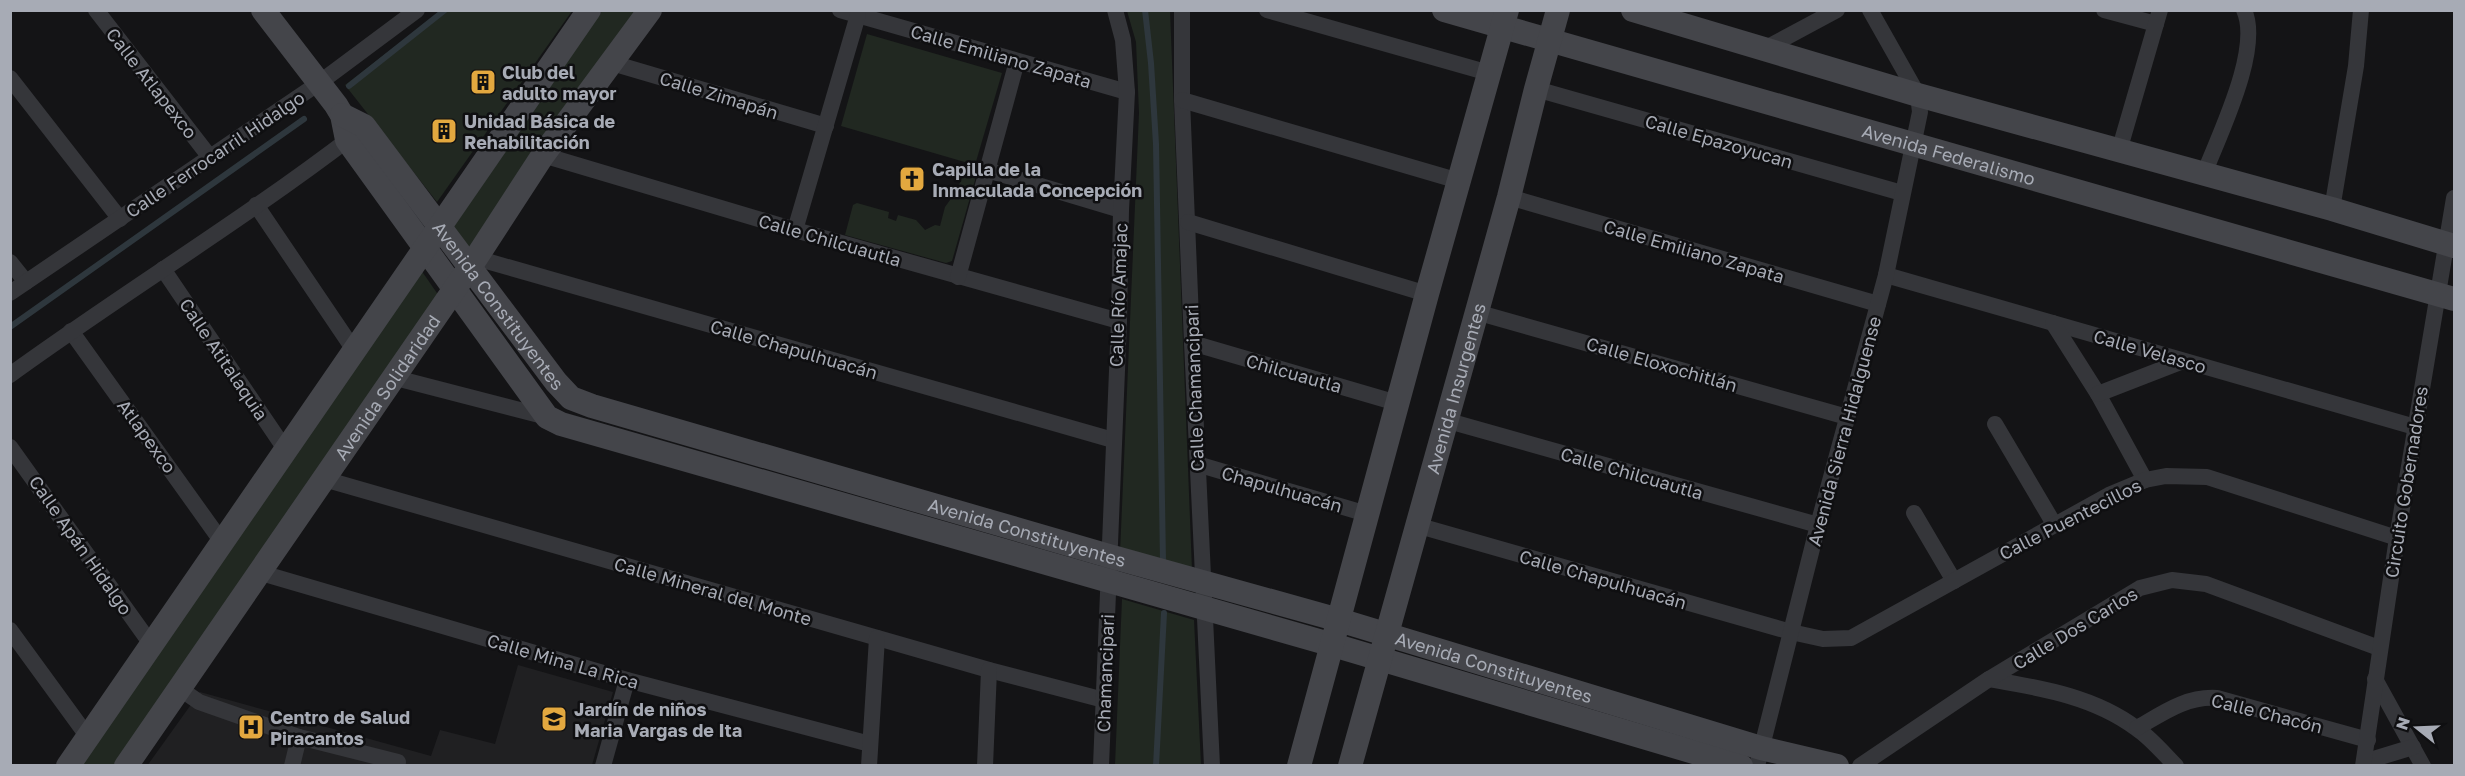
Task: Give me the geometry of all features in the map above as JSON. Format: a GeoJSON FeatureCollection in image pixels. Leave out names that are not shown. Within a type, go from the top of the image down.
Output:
{"type":"FeatureCollection","features":[{"type":"Feature","properties":{"kind":"street","name":"Calle Atlapexco"},"geometry":{"type":"LineString","coordinates":[[96,10],[209,156]]}},
{"type":"Feature","properties":{"kind":"street","name":"Avenida Constituyentes"},"geometry":{"type":"LineString","coordinates":[[263,10],[356,133],[439,225],[547,417],[561,424],[1333,645],[1741,765]]}},
{"type":"Feature","properties":{"kind":"street","name":"Calle Ferrocarril Hidalgo"},"geometry":{"type":"LineString","coordinates":[[10,293],[319,83],[417,10]]}},
{"type":"Feature","properties":{"kind":"street"},"geometry":{"type":"LineString","coordinates":[[68,765],[589,10]]}},
{"type":"Feature","properties":{"kind":"street","name":"Avenida Solidaridad"},"geometry":{"type":"LineString","coordinates":[[126,765],[324,479],[543,155],[650,10]]}},
{"type":"Feature","properties":{"kind":"street","name":"Calle Emiliano Zapata"},"geometry":{"type":"LineString","coordinates":[[840,10],[1127,92]]}},
{"type":"Feature","properties":{"kind":"street","name":"Calle Río Amajac"},"geometry":{"type":"LineString","coordinates":[[1108,581],[1127,92],[1123,40],[1115,10]]}},
{"type":"Feature","properties":{"kind":"street","name":"Calle Chamancipari"},"geometry":{"type":"LineString","coordinates":[[1182,10],[1182,99],[1212,765]]}},
{"type":"Feature","properties":{"kind":"street"},"geometry":{"type":"LineString","coordinates":[[1266,10],[1489,73]]}},
{"type":"Feature","properties":{"kind":"street","name":"Avenida Federalismo"},"geometry":{"type":"LineString","coordinates":[[1444,10],[1505,19],[1550,40],[2446,296]]}},
{"type":"Feature","properties":{"kind":"street","name":"Avenida Insurgentes"},"geometry":{"type":"LineString","coordinates":[[1350,765],[1509,197],[1558,10]]}},
{"type":"Feature","properties":{"kind":"street"},"geometry":{"type":"LineString","coordinates":[[1633,10],[1918,95],[2332,209],[2450,245]]}},
{"type":"Feature","properties":{"kind":"street"},"geometry":{"type":"LineString","coordinates":[[1766,48],[1837,10]]}},
{"type":"Feature","properties":{"kind":"street"},"geometry":{"type":"LineString","coordinates":[[1870,10],[1918,95]]}},
{"type":"Feature","properties":{"kind":"street"},"geometry":{"type":"LineString","coordinates":[[2104,10],[2158,17],[2120,151]]}},
{"type":"Feature","properties":{"kind":"street"},"geometry":{"type":"LineString","coordinates":[[2204,174],[2242,76],[2248,46],[2244,10]]}},
{"type":"Feature","properties":{"kind":"street"},"geometry":{"type":"LineString","coordinates":[[2332,209],[2356,66],[2361,10]]}},
{"type":"Feature","properties":{"kind":"street"},"geometry":{"type":"LineString","coordinates":[[795,230],[858,15]]}},
{"type":"Feature","properties":{"kind":"street"},"geometry":{"type":"LineString","coordinates":[[1299,765],[1427,294],[1505,19]]}},
{"type":"Feature","properties":{"kind":"street"},"geometry":{"type":"LineString","coordinates":[[958,277],[1017,61]]}},
{"type":"Feature","properties":{"kind":"street","name":"Calle Zimapán"},"geometry":{"type":"LineString","coordinates":[[612,63],[825,126]]}},
{"type":"Feature","properties":{"kind":"street"},"geometry":{"type":"LineString","coordinates":[[10,78],[120,219]]}},
{"type":"Feature","properties":{"kind":"street","name":"Calle Epazoyucan"},"geometry":{"type":"LineString","coordinates":[[1536,89],[1902,193]]}},
{"type":"Feature","properties":{"kind":"street","name":"Avenida Sierra Hidalguense"},"geometry":{"type":"LineString","coordinates":[[1759,756],[1818,525],[1886,275],[1920,111],[1918,95]]}},
{"type":"Feature","properties":{"kind":"street"},"geometry":{"type":"LineString","coordinates":[[1182,99],[1459,181]]}},
{"type":"Feature","properties":{"kind":"street","name":"Avenida Constituyentes"},"geometry":{"type":"LineString","coordinates":[[356,133],[424,247],[466,271],[571,398],[591,406],[817,472],[1340,620],[1759,756],[1837,765]]}},
{"type":"Feature","properties":{"kind":"street"},"geometry":{"type":"LineString","coordinates":[[10,375],[356,133]]}},
{"type":"Feature","properties":{"kind":"street","name":"Calle Chilcuautla"},"geometry":{"type":"LineString","coordinates":[[543,155],[958,277],[1119,321]]}},
{"type":"Feature","properties":{"kind":"street"},"geometry":{"type":"LineString","coordinates":[[987,170],[1121,210]]}},
{"type":"Feature","properties":{"kind":"street","name":"Calle Emiliano Zapata"},"geometry":{"type":"LineString","coordinates":[[1509,197],[1878,304]]}},
{"type":"Feature","properties":{"kind":"street","name":"Circuito Gobernadores"},"geometry":{"type":"LineString","coordinates":[[2363,764],[2379,648],[2415,427],[2446,296],[2454,198]]}},
{"type":"Feature","properties":{"kind":"street"},"geometry":{"type":"LineString","coordinates":[[256,205],[354,350]]}},
{"type":"Feature","properties":{"kind":"street"},"geometry":{"type":"LineString","coordinates":[[1188,222],[1427,294]]}},
{"type":"Feature","properties":{"kind":"street"},"geometry":{"type":"LineString","coordinates":[[10,262],[26,282]]}},
{"type":"Feature","properties":{"kind":"street","name":"Calle Atitalaquia"},"geometry":{"type":"LineString","coordinates":[[163,269],[285,449]]}},
{"type":"Feature","properties":{"kind":"street","name":"Calle Chapulhuacán"},"geometry":{"type":"LineString","coordinates":[[466,271],[1113,440]]}},
{"type":"Feature","properties":{"kind":"street","name":"Calle Velasco"},"geometry":{"type":"LineString","coordinates":[[1886,275],[2415,427]]}},
{"type":"Feature","properties":{"kind":"street","name":"Calle Eloxochitlán"},"geometry":{"type":"LineString","coordinates":[[1476,312],[1847,417]]}},
{"type":"Feature","properties":{"kind":"street"},"geometry":{"type":"LineString","coordinates":[[2053,323],[2098,394],[2145,480]]}},
{"type":"Feature","properties":{"kind":"street","name":"Atlapexco"},"geometry":{"type":"LineString","coordinates":[[71,331],[222,542]]}},
{"type":"Feature","properties":{"kind":"street","name":"Chilcuautla"},"geometry":{"type":"LineString","coordinates":[[1192,343],[1397,403]]}},
{"type":"Feature","properties":{"kind":"street"},"geometry":{"type":"LineString","coordinates":[[2098,394],[2183,361]]}},
{"type":"Feature","properties":{"kind":"street"},"geometry":{"type":"LineString","coordinates":[[392,377],[547,417]]}},
{"type":"Feature","properties":{"kind":"street","name":"Calle Chilcuautla"},"geometry":{"type":"LineString","coordinates":[[1445,420],[1818,525]]}},
{"type":"Feature","properties":{"kind":"street"},"geometry":{"type":"LineString","coordinates":[[1995,424],[2054,524]]}},
{"type":"Feature","properties":{"kind":"street","name":"Calle Apán Hidalgo"},"geometry":{"type":"LineString","coordinates":[[10,447],[150,644]]}},
{"type":"Feature","properties":{"kind":"street","name":"Chapulhuacán"},"geometry":{"type":"LineString","coordinates":[[1197,464],[1367,514]]}},
{"type":"Feature","properties":{"kind":"street"},"geometry":{"type":"LineString","coordinates":[[809,496],[817,472]]}},
{"type":"Feature","properties":{"kind":"street","name":"Calle Puentecillos"},"geometry":{"type":"LineString","coordinates":[[1791,632],[1823,639],[1851,638],[2109,495],[2145,480],[2166,476],[2207,477],[2397,538]]}},
{"type":"Feature","properties":{"kind":"street","name":"Calle Mineral del Monte"},"geometry":{"type":"LineString","coordinates":[[324,479],[989,670],[1104,699]]}},
{"type":"Feature","properties":{"kind":"street"},"geometry":{"type":"LineString","coordinates":[[1914,513],[1953,581]]}},
{"type":"Feature","properties":{"kind":"street","name":"Calle Chapulhuacán"},"geometry":{"type":"LineString","coordinates":[[1416,525],[1791,632]]}},
{"type":"Feature","properties":{"kind":"street","name":"Calle Mina La Rica"},"geometry":{"type":"LineString","coordinates":[[258,572],[627,680],[870,744]]}},
{"type":"Feature","properties":{"kind":"street","name":"Calle Dos Carlos"},"geometry":{"type":"LineString","coordinates":[[1860,765],[1989,679],[2140,588],[2172,580],[2206,584],[2379,648]]}},
{"type":"Feature","properties":{"kind":"street","name":"Chamancipari"},"geometry":{"type":"LineString","coordinates":[[1101,765],[1108,581]]}},
{"type":"Feature","properties":{"kind":"street"},"geometry":{"type":"LineString","coordinates":[[10,630],[87,737]]}},
{"type":"Feature","properties":{"kind":"street"},"geometry":{"type":"LineString","coordinates":[[870,765],[877,638]]}},
{"type":"Feature","properties":{"kind":"street"},"geometry":{"type":"LineString","coordinates":[[985,765],[989,670]]}},
{"type":"Feature","properties":{"kind":"street"},"geometry":{"type":"LineString","coordinates":[[1989,679],[2044,688],[2100,706],[2137,728],[2176,765]]}},
{"type":"Feature","properties":{"kind":"street"},"geometry":{"type":"LineString","coordinates":[[2375,679],[2423,765]]}},
{"type":"Feature","properties":{"kind":"street"},"geometry":{"type":"LineString","coordinates":[[603,765],[627,680]]}},
{"type":"Feature","properties":{"kind":"street"},"geometry":{"type":"LineString","coordinates":[[179,688],[199,702],[299,737],[398,762],[397,765]]}},
{"type":"Feature","properties":{"kind":"street","name":"Calle Chacón"},"geometry":{"type":"LineString","coordinates":[[2137,728],[2182,703],[2200,697],[2217,698],[2368,740]]}},
{"type":"Feature","properties":{"kind":"street"},"geometry":{"type":"LineString","coordinates":[[292,765],[299,737]]}},
{"type":"Feature","properties":{"kind":"street"},"geometry":{"type":"LineString","coordinates":[[2363,764],[2413,747]]}},
{"type":"Feature","properties":{"kind":"shaded area"},"geometry":{"type":"Polygon","coordinates":[[[441,11],[572,11],[437,202],[345,85],[441,11]]]}},
{"type":"Feature","properties":{"kind":"shaded area"},"geometry":{"type":"Polygon","coordinates":[[[602,11],[638,11],[470,253],[452,229],[602,11]]]}},
{"type":"Feature","properties":{"kind":"shaded area"},"geometry":{"type":"Polygon","coordinates":[[[1127,11],[1170,11],[1192,570],[1120,553],[1139,113],[1136,42],[1127,11]]]}},
{"type":"Feature","properties":{"kind":"shaded area"},"geometry":{"type":"Polygon","coordinates":[[[867,34],[1002,73],[975,165],[841,126],[867,34]]]}},
{"type":"Feature","properties":{"kind":"shaded area"},"geometry":{"type":"Polygon","coordinates":[[[964,169],[977,173],[952,261],[946,263],[845,235],[853,205],[857,203],[889,212],[888,218],[896,221],[898,215],[916,220],[925,230],[935,225],[940,226],[945,207],[958,189],[964,169]]]}},
{"type":"Feature","properties":{"kind":"shaded area"},"geometry":{"type":"Polygon","coordinates":[[[421,270],[439,296],[117,765],[80,766],[421,270]]]}},
{"type":"Feature","properties":{"kind":"shaded area"},"geometry":{"type":"Polygon","coordinates":[[[1122,599],[1194,620],[1201,765],[1115,765],[1122,599]]]}},
{"type":"Feature","properties":{"kind":"shaded area"},"geometry":{"type":"Polygon","coordinates":[[[518,665],[613,692],[592,765],[147,766],[200,692],[431,756],[440,730],[495,744],[518,665]]]}},
{"type":"Feature","properties":{"kind":"waterway"},"geometry":{"type":"LineString","coordinates":[[349,86],[445,10]]}},
{"type":"Feature","properties":{"kind":"waterway"},"geometry":{"type":"LineString","coordinates":[[1145,10],[1156,144],[1163,561]]}},
{"type":"Feature","properties":{"kind":"waterway"},"geometry":{"type":"LineString","coordinates":[[10,327],[304,119]]}},
{"type":"Feature","properties":{"kind":"waterway"},"geometry":{"type":"LineString","coordinates":[[1156,766],[1164,613]]}},
{"type":"Feature","properties":{"kind":"place","name":"Club del adulto mayor"},"geometry":{"type":"Point","coordinates":[483,82]}},
{"type":"Feature","properties":{"kind":"place","name":"Unidad Básica de Rehabilitación"},"geometry":{"type":"Point","coordinates":[444,131]}},
{"type":"Feature","properties":{"kind":"place","name":"Capilla de la Inmaculada Concepción"},"geometry":{"type":"Point","coordinates":[912,179]}},
{"type":"Feature","properties":{"kind":"place","name":"Jardín de niños Maria Vargas de Ita"},"geometry":{"type":"Point","coordinates":[554,719]}},
{"type":"Feature","properties":{"kind":"place","name":"Centro de Salud Piracantos"},"geometry":{"type":"Point","coordinates":[251,727]}}]}
